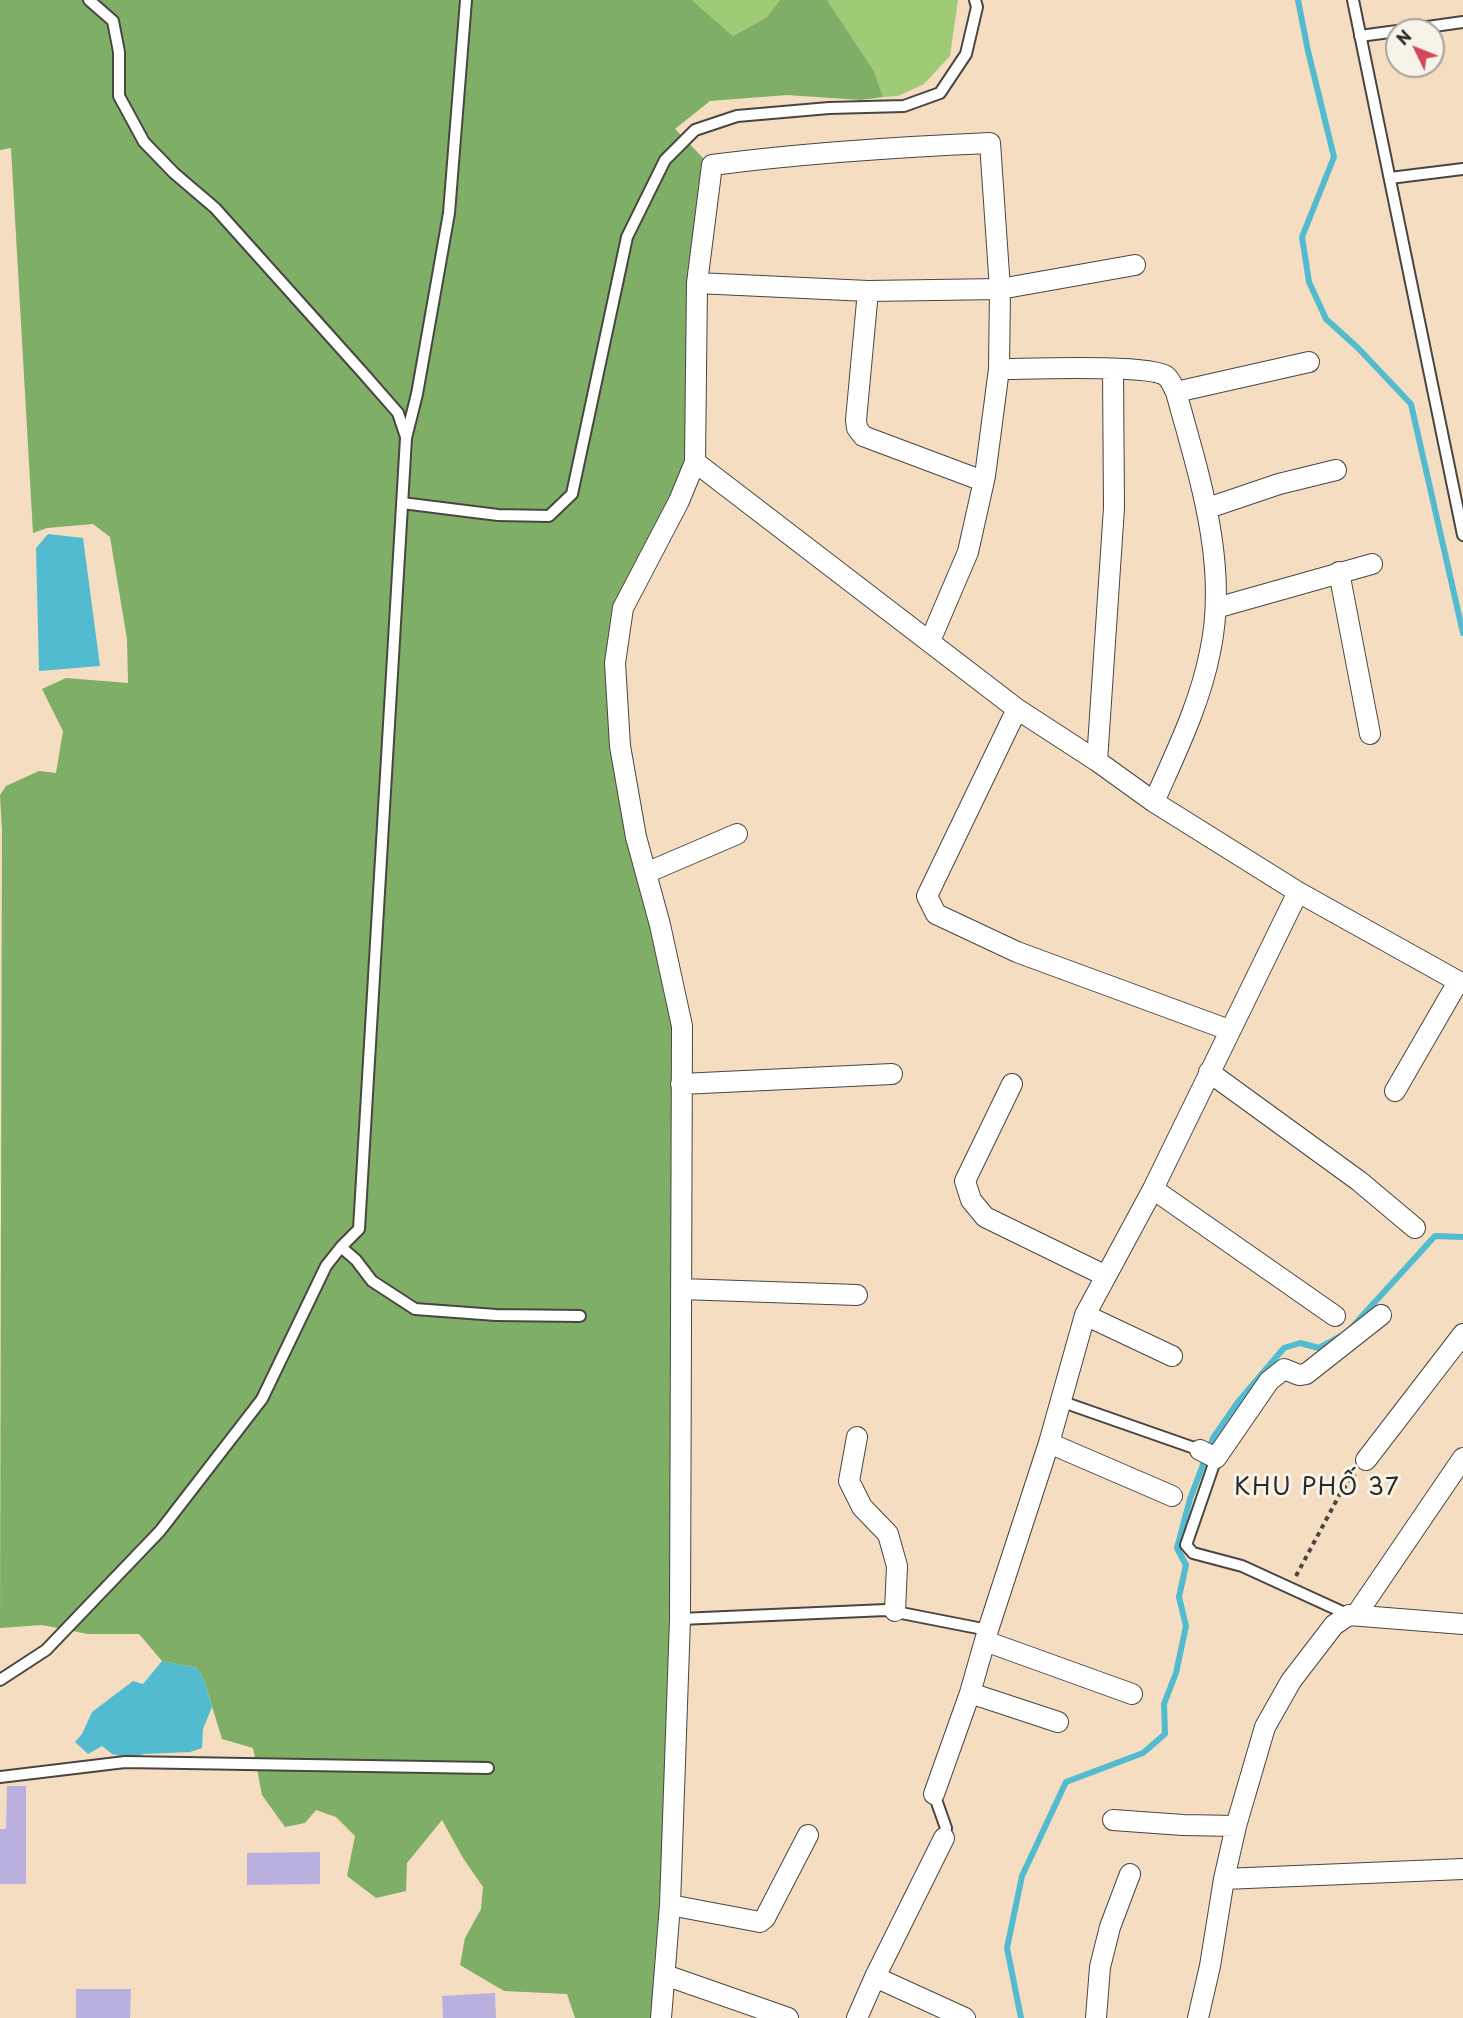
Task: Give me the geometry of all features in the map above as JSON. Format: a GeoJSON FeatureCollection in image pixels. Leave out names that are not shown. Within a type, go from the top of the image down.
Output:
{"type":"FeatureCollection","features":[{"type":"Feature","properties":{"kind":"street"},"geometry":{"type":"LineString","coordinates":[[661,2018],[669,1905],[680,1619],[682,1026],[660,925],[636,837],[620,746],[615,663],[623,608],[679,501],[695,462],[697,283],[712,165],[753,159],[990,143],[1000,290],[999,369],[983,481],[968,552],[930,641]]}},
{"type":"Feature","properties":{"kind":"street"},"geometry":{"type":"LineString","coordinates":[[697,283],[868,291],[1000,290],[1135,265]]}},
{"type":"Feature","properties":{"kind":"street"},"geometry":{"type":"LineString","coordinates":[[868,291],[857,428],[863,436],[983,481]]}},
{"type":"Feature","properties":{"kind":"street"},"geometry":{"type":"LineString","coordinates":[[1176,392],[1310,362]]}},
{"type":"Feature","properties":{"kind":"street"},"geometry":{"type":"LineString","coordinates":[[999,369],[1113,369],[1160,373],[1171,381],[1176,392],[1208,508],[1216,608],[1211,652],[1204,678],[1154,802]]}},
{"type":"Feature","properties":{"kind":"street"},"geometry":{"type":"LineString","coordinates":[[1097,761],[1114,508],[1113,369]]}},
{"type":"Feature","properties":{"kind":"street"},"geometry":{"type":"LineString","coordinates":[[695,462],[1017,709],[1097,761],[1154,802],[1298,892],[1461,983],[1395,1091]]}},
{"type":"Feature","properties":{"kind":"street"},"geometry":{"type":"LineString","coordinates":[[1208,508],[1278,484],[1336,470]]}},
{"type":"Feature","properties":{"kind":"street"},"geometry":{"type":"LineString","coordinates":[[1216,608],[1372,564]]}},
{"type":"Feature","properties":{"kind":"street"},"geometry":{"type":"LineString","coordinates":[[1339,572],[1370,734]]}},
{"type":"Feature","properties":{"kind":"street"},"geometry":{"type":"LineString","coordinates":[[1017,709],[927,896],[936,914],[1017,952],[1229,1030]]}},
{"type":"Feature","properties":{"kind":"street"},"geometry":{"type":"LineString","coordinates":[[646,873],[737,834]]}},
{"type":"Feature","properties":{"kind":"street"},"geometry":{"type":"LineString","coordinates":[[934,1794],[970,1693],[986,1636],[1049,1443],[1085,1315],[1153,1189],[1298,892]]}},
{"type":"Feature","properties":{"kind":"street"},"geometry":{"type":"LineString","coordinates":[[1209,1072],[1359,1181],[1415,1228]]}},
{"type":"Feature","properties":{"kind":"street"},"geometry":{"type":"LineString","coordinates":[[681,1084],[892,1074]]}},
{"type":"Feature","properties":{"kind":"street"},"geometry":{"type":"LineString","coordinates":[[1012,1084],[965,1181],[971,1200],[985,1218],[1106,1276]]}},
{"type":"Feature","properties":{"kind":"street"},"geometry":{"type":"LineString","coordinates":[[1153,1189],[1335,1316]]}},
{"type":"Feature","properties":{"kind":"street"},"geometry":{"type":"LineString","coordinates":[[681,1289],[857,1294]]}},
{"type":"Feature","properties":{"kind":"street"},"geometry":{"type":"LineString","coordinates":[[1085,1315],[1172,1356]]}},
{"type":"Feature","properties":{"kind":"street"},"geometry":{"type":"LineString","coordinates":[[1208,1454],[1278,1372],[1284,1369],[1299,1375],[1306,1374],[1381,1315]]}},
{"type":"Feature","properties":{"kind":"street"},"geometry":{"type":"LineString","coordinates":[[1366,1460],[1463,1334]]}},
{"type":"Feature","properties":{"kind":"street"},"geometry":{"type":"LineString","coordinates":[[857,1437],[849,1480],[862,1507],[888,1534],[897,1566],[894,1611]]}},
{"type":"Feature","properties":{"kind":"street"},"geometry":{"type":"LineString","coordinates":[[1049,1443],[1172,1496]]}},
{"type":"Feature","properties":{"kind":"street"},"geometry":{"type":"LineString","coordinates":[[1197,2018],[1210,1966],[1224,1879],[1236,1826],[1265,1727],[1298,1671],[1334,1624],[1352,1615],[1463,1458]]}},
{"type":"Feature","properties":{"kind":"street"},"geometry":{"type":"LineString","coordinates":[[1352,1615],[1463,1624]]}},
{"type":"Feature","properties":{"kind":"street"},"geometry":{"type":"LineString","coordinates":[[986,1636],[1132,1694]]}},
{"type":"Feature","properties":{"kind":"street"},"geometry":{"type":"LineString","coordinates":[[970,1693],[1059,1722]]}},
{"type":"Feature","properties":{"kind":"street"},"geometry":{"type":"LineString","coordinates":[[1113,1820],[1236,1826]]}},
{"type":"Feature","properties":{"kind":"street"},"geometry":{"type":"LineString","coordinates":[[669,1905],[760,1922],[765,1918],[808,1835]]}},
{"type":"Feature","properties":{"kind":"street"},"geometry":{"type":"LineString","coordinates":[[857,2018],[944,1838]]}},
{"type":"Feature","properties":{"kind":"street"},"geometry":{"type":"LineString","coordinates":[[1224,1879],[1463,1869]]}},
{"type":"Feature","properties":{"kind":"street"},"geometry":{"type":"LineString","coordinates":[[1096,2018],[1100,1967],[1110,1927],[1130,1874]]}},
{"type":"Feature","properties":{"kind":"street"},"geometry":{"type":"LineString","coordinates":[[665,1975],[788,2018]]}},
{"type":"Feature","properties":{"kind":"street"},"geometry":{"type":"LineString","coordinates":[[875,1977],[965,2018]]}},
{"type":"Feature","properties":{"kind":"lane"},"geometry":{"type":"LineString","coordinates":[[89,0],[112,21],[119,52],[119,96],[144,142],[174,173],[215,208],[363,373],[398,413],[406,438]]}},
{"type":"Feature","properties":{"kind":"lane"},"geometry":{"type":"LineString","coordinates":[[0,1680],[46,1650],[160,1531],[262,1399],[326,1266],[358,1229],[406,438],[417,394],[450,213],[466,0]]}},
{"type":"Feature","properties":{"kind":"lane"},"geometry":{"type":"LineString","coordinates":[[402,503],[498,515],[549,516],[572,494],[627,237],[665,160],[695,130],[737,116],[829,108],[903,106],[940,93],[966,54],[977,7],[975,0]]}},
{"type":"Feature","properties":{"kind":"lane"},"geometry":{"type":"LineString","coordinates":[[1353,0],[1463,535]]}},
{"type":"Feature","properties":{"kind":"lane"},"geometry":{"type":"LineString","coordinates":[[1445,25],[1463,22]]}},
{"type":"Feature","properties":{"kind":"lane"},"geometry":{"type":"LineString","coordinates":[[1360,36],[1385,33]]}},
{"type":"Feature","properties":{"kind":"lane"},"geometry":{"type":"LineString","coordinates":[[1390,178],[1463,169]]}},
{"type":"Feature","properties":{"kind":"lane"},"geometry":{"type":"LineString","coordinates":[[341,1247],[356,1260],[372,1281],[415,1309],[496,1315],[580,1316]]}},
{"type":"Feature","properties":{"kind":"lane"},"geometry":{"type":"LineString","coordinates":[[1060,1401],[1208,1454],[1186,1545],[1193,1553],[1242,1566],[1352,1615]]}},
{"type":"Feature","properties":{"kind":"lane"},"geometry":{"type":"LineString","coordinates":[[680,1619],[886,1610],[986,1636]]}},
{"type":"Feature","properties":{"kind":"lane"},"geometry":{"type":"LineString","coordinates":[[0,1777],[125,1762],[488,1768]]}},
{"type":"Feature","properties":{"kind":"lane"},"geometry":{"type":"LineString","coordinates":[[934,1794],[946,1828],[944,1838]]}},
{"type":"Feature","properties":{"kind":"path"},"geometry":{"type":"LineString","coordinates":[[1290,1587],[1341,1492],[1366,1460]]}},
{"type":"Feature","properties":{"kind":"green space"},"geometry":{"type":"Polygon","coordinates":[[[0,0],[692,0],[733,36],[767,17],[780,0],[827,0],[874,71],[883,97],[861,100],[787,95],[710,101],[675,129],[705,160],[689,460],[609,663],[675,1027],[673,1623],[663,1904],[654,2018],[575,2018],[567,1994],[504,1991],[460,1965],[465,1938],[481,1909],[483,1887],[463,1858],[442,1820],[407,1863],[406,1891],[376,1898],[347,1876],[355,1836],[336,1817],[316,1810],[305,1823],[285,1827],[262,1795],[253,1748],[222,1739],[204,1680],[197,1668],[162,1661],[139,1634],[88,1634],[42,1625],[0,1628],[2,830],[0,795],[6,786],[39,771],[56,773],[63,731],[42,689],[66,678],[128,683],[127,639],[110,537],[93,524],[47,528],[33,533],[11,148],[0,150],[0,0]]]}},
{"type":"Feature","properties":{"kind":"green space"},"geometry":{"type":"Polygon","coordinates":[[[692,0],[780,0],[767,17],[733,36],[692,0]]]}},
{"type":"Feature","properties":{"kind":"green space"},"geometry":{"type":"Polygon","coordinates":[[[827,0],[958,0],[950,56],[924,84],[898,96],[883,97],[874,71],[827,0]]]}},
{"type":"Feature","properties":{"kind":"water"},"geometry":{"type":"Polygon","coordinates":[[[48,534],[83,538],[100,666],[39,671],[36,548],[48,534]]]}},
{"type":"Feature","properties":{"kind":"water"},"geometry":{"type":"Polygon","coordinates":[[[162,1661],[197,1668],[204,1680],[212,1707],[203,1729],[202,1748],[190,1752],[144,1754],[129,1758],[112,1754],[102,1746],[88,1754],[75,1742],[82,1734],[92,1712],[133,1681],[143,1684],[162,1661]]]}},
{"type":"Feature","properties":{"kind":"building"},"geometry":{"type":"Polygon","coordinates":[[[7,1786],[26,1786],[26,1884],[0,1884],[0,1829],[6,1829],[7,1786]]]}},
{"type":"Feature","properties":{"kind":"building"},"geometry":{"type":"Polygon","coordinates":[[[320,1852],[320,1884],[247,1885],[247,1853],[320,1852]]]}},
{"type":"Feature","properties":{"kind":"building"},"geometry":{"type":"Polygon","coordinates":[[[76,1989],[131,1989],[130,2018],[76,2018],[76,1989]]]}},
{"type":"Feature","properties":{"kind":"building"},"geometry":{"type":"Polygon","coordinates":[[[495,1993],[496,2018],[443,2018],[442,1996],[495,1993]]]}},
{"type":"Feature","properties":{"kind":"waterway"},"geometry":{"type":"LineString","coordinates":[[1298,0],[1334,157],[1302,237],[1309,282],[1326,319],[1358,348],[1411,404],[1463,633]]}},
{"type":"Feature","properties":{"kind":"waterway"},"geometry":{"type":"LineString","coordinates":[[1353,1326],[1435,1236],[1463,1237]]}},
{"type":"Feature","properties":{"kind":"waterway"},"geometry":{"type":"LineString","coordinates":[[1021,2018],[1007,1948],[1022,1876],[1066,1782],[1143,1753],[1165,1734],[1164,1704],[1176,1673],[1186,1626],[1179,1597],[1186,1565],[1177,1548],[1190,1499],[1213,1438],[1238,1402],[1284,1348],[1300,1343],[1319,1348],[1341,1336]]}},
{"type":"Feature","properties":{"kind":"district","name":"KHU PHỐ 37"},"geometry":{"type":"Point","coordinates":[1317,1488]}}]}
